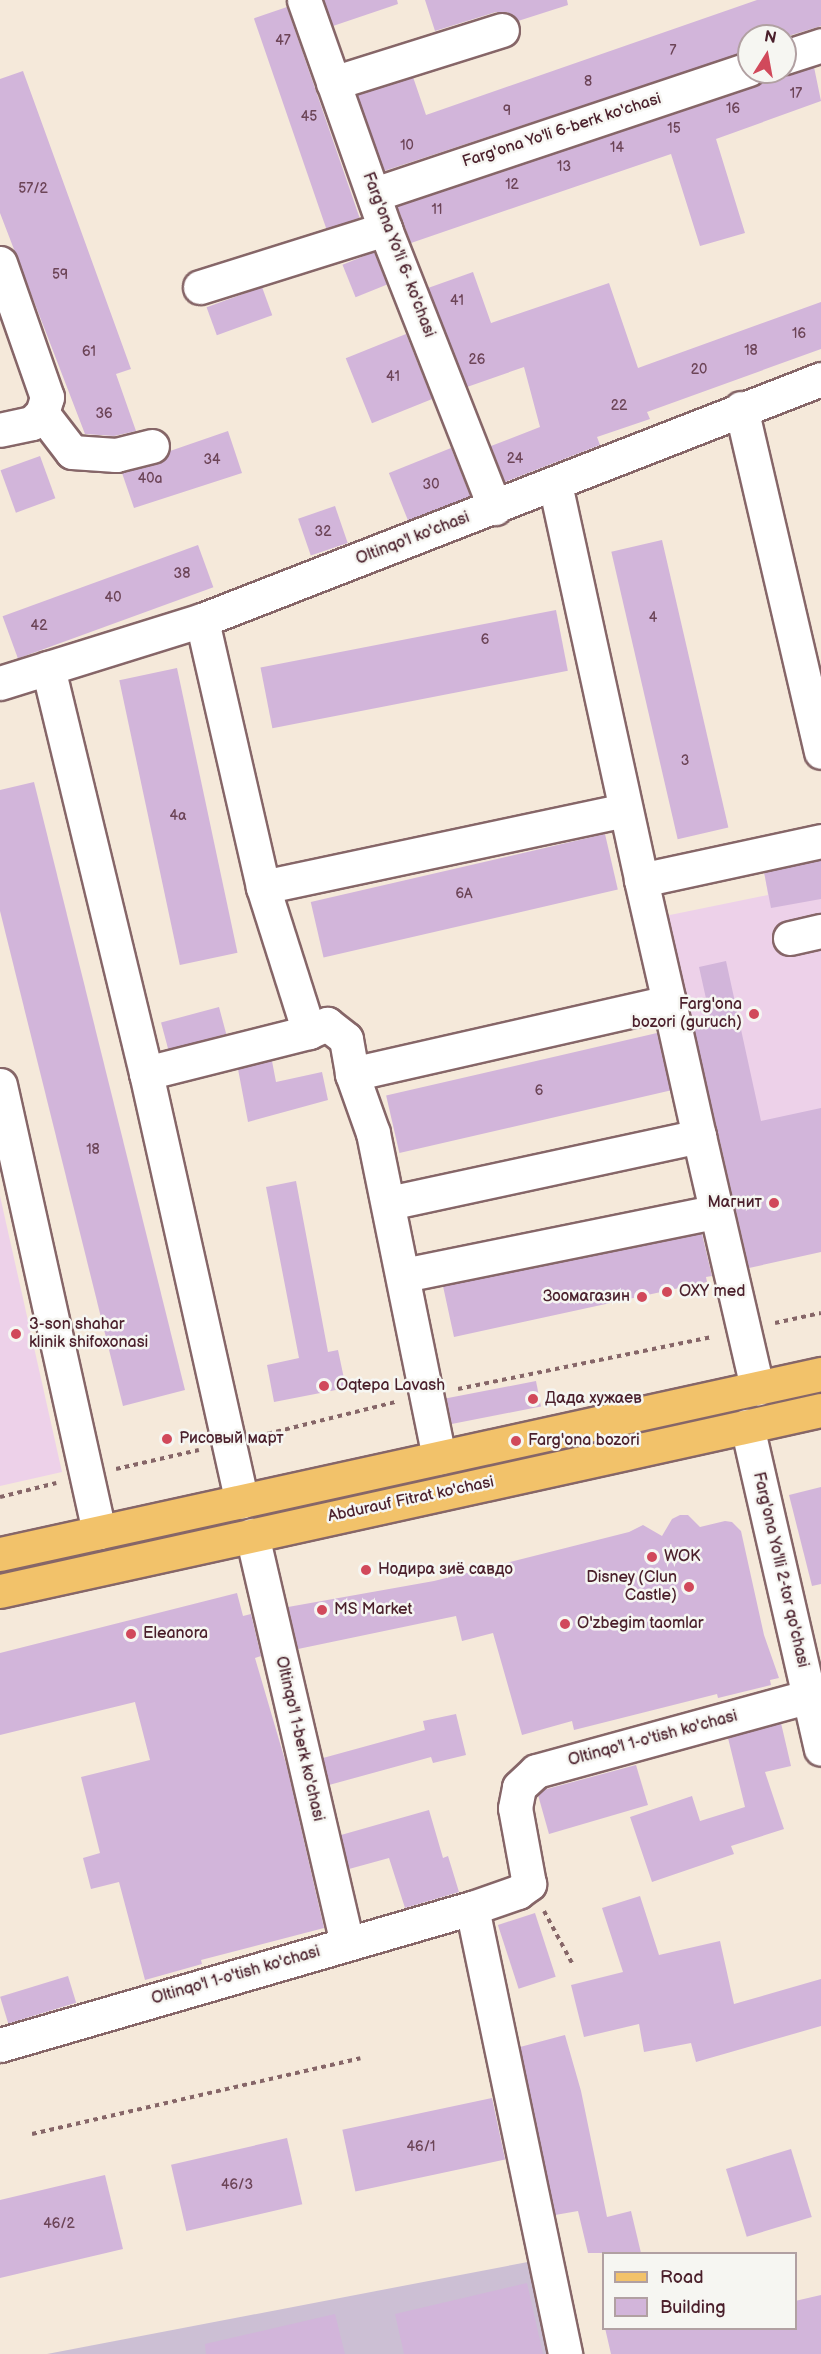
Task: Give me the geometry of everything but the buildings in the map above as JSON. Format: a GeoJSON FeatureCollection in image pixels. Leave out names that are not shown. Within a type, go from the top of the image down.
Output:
{"type":"FeatureCollection","features":[{"type":"Feature","properties":{"kind":"main road"},"geometry":{"type":"LineString","coordinates":[[0,1554],[821,1374]]}},
{"type":"Feature","properties":{"kind":"main road"},"geometry":{"type":"LineString","coordinates":[[747,1426],[748,1390]]}},
{"type":"Feature","properties":{"kind":"main road","name":"Abdurauf Fitrat ko'chasi"},"geometry":{"type":"LineString","coordinates":[[0,1591],[821,1410]]}},
{"type":"Feature","properties":{"kind":"main road"},"geometry":{"type":"LineString","coordinates":[[242,1501],[252,1535]]}},
{"type":"Feature","properties":{"kind":"street","name":"Farg'ona Yo'li 6- ko'chasi"},"geometry":{"type":"LineString","coordinates":[[304,0],[386,229],[495,508]]}},
{"type":"Feature","properties":{"kind":"street"},"geometry":{"type":"LineString","coordinates":[[333,83],[502,30]]}},
{"type":"Feature","properties":{"kind":"street"},"geometry":{"type":"LineString","coordinates":[[797,53],[821,45]]}},
{"type":"Feature","properties":{"kind":"street","name":"Farg'ona Yo'li 6-berk ko'chasi"},"geometry":{"type":"LineString","coordinates":[[375,194],[737,73]]}},
{"type":"Feature","properties":{"kind":"street"},"geometry":{"type":"LineString","coordinates":[[200,287],[386,229]]}},
{"type":"Feature","properties":{"kind":"street"},"geometry":{"type":"LineString","coordinates":[[0,262],[46,397],[42,413],[32,423],[0,430]]}},
{"type":"Feature","properties":{"kind":"street","name":"Oltinqo'l ko'chasi"},"geometry":{"type":"LineString","coordinates":[[0,683],[202,620],[495,508],[741,408],[821,379]]}},
{"type":"Feature","properties":{"kind":"street"},"geometry":{"type":"LineString","coordinates":[[741,408],[821,752]]}},
{"type":"Feature","properties":{"kind":"street"},"geometry":{"type":"LineString","coordinates":[[42,413],[72,452],[116,455],[152,446]]}},
{"type":"Feature","properties":{"kind":"street"},"geometry":{"type":"LineString","coordinates":[[555,484],[625,810],[699,1136],[748,1390]]}},
{"type":"Feature","properties":{"kind":"street"},"geometry":{"type":"LineString","coordinates":[[202,620],[263,887],[309,1032]]}},
{"type":"Feature","properties":{"kind":"street"},"geometry":{"type":"LineString","coordinates":[[48,668],[146,1073],[242,1501]]}},
{"type":"Feature","properties":{"kind":"street"},"geometry":{"type":"LineString","coordinates":[[263,887],[625,810]]}},
{"type":"Feature","properties":{"kind":"street"},"geometry":{"type":"LineString","coordinates":[[641,880],[821,841]]}},
{"type":"Feature","properties":{"kind":"street"},"geometry":{"type":"LineString","coordinates":[[352,1074],[669,1002]]}},
{"type":"Feature","properties":{"kind":"street"},"geometry":{"type":"LineString","coordinates":[[146,1073],[309,1032],[327,1024],[346,1039],[352,1074],[373,1133],[404,1275],[439,1458]]}},
{"type":"Feature","properties":{"kind":"street"},"geometry":{"type":"LineString","coordinates":[[0,1084],[99,1532]]}},
{"type":"Feature","properties":{"kind":"street"},"geometry":{"type":"LineString","coordinates":[[388,1203],[699,1136]]}},
{"type":"Feature","properties":{"kind":"street"},"geometry":{"type":"LineString","coordinates":[[404,1275],[714,1212]]}},
{"type":"Feature","properties":{"kind":"street","name":"Farg'ona Yo'lli 2-tor qo'chasi"},"geometry":{"type":"LineString","coordinates":[[747,1426],[821,1749]]}},
{"type":"Feature","properties":{"kind":"street","name":"Oltinqo'l 1-berk ko'chasi"},"geometry":{"type":"LineString","coordinates":[[252,1535],[347,1943]]}},
{"type":"Feature","properties":{"kind":"street","name":"Oltinqo'l 1-o'tish ko'chasi"},"geometry":{"type":"LineString","coordinates":[[0,2045],[472,1908],[518,1892],[529,1884],[515,1808],[519,1787],[536,1771],[810,1696]]}},
{"type":"Feature","properties":{"kind":"street"},"geometry":{"type":"LineString","coordinates":[[472,1908],[565,2354]]}},
{"type":"Feature","properties":{"kind":"path"},"geometry":{"type":"LineString","coordinates":[[529,1884],[572,1963]]}},
{"type":"Feature","properties":{"kind":"path"},"geometry":{"type":"LineString","coordinates":[[32,2134],[360,2058]]}},
{"type":"Feature","properties":{"kind":"shaded area","name":"Farg'ona bozori (guruch)"},"geometry":{"type":"Polygon","coordinates":[[[821,860],[821,1152],[755,1123],[753,1114],[710,1123],[665,916],[768,895],[764,870],[821,860]]]}},
{"type":"Feature","properties":{"kind":"shaded area","name":"3-son shahar klinik shifoxonasi"},"geometry":{"type":"Polygon","coordinates":[[[0,1196],[62,1472],[0,1486],[0,1196]]]}},
{"type":"Feature","properties":{"kind":"shaded area"},"geometry":{"type":"Polygon","coordinates":[[[533,2261],[553,2354],[47,2354],[533,2261]]]}},
{"type":"Feature","properties":{"kind":"place","name":"Farg'ona bozori (guruch)"},"geometry":{"type":"Point","coordinates":[754,1014]}},
{"type":"Feature","properties":{"kind":"place","name":"Магнит"},"geometry":{"type":"Point","coordinates":[774,1203]}},
{"type":"Feature","properties":{"kind":"place","name":"OXY med"},"geometry":{"type":"Point","coordinates":[667,1292]}},
{"type":"Feature","properties":{"kind":"place","name":"Зоомагазин"},"geometry":{"type":"Point","coordinates":[642,1297]}},
{"type":"Feature","properties":{"kind":"place","name":"3-son shahar klinik shifoxonasi"},"geometry":{"type":"Point","coordinates":[16,1334]}},
{"type":"Feature","properties":{"kind":"place","name":"Oqtepa Lavash"},"geometry":{"type":"Point","coordinates":[324,1386]}},
{"type":"Feature","properties":{"kind":"place","name":"Дада хужаев"},"geometry":{"type":"Point","coordinates":[533,1399]}},
{"type":"Feature","properties":{"kind":"place","name":"Рисовый март"},"geometry":{"type":"Point","coordinates":[167,1439]}},
{"type":"Feature","properties":{"kind":"place","name":"Farg'ona bozori"},"geometry":{"type":"Point","coordinates":[516,1441]}},
{"type":"Feature","properties":{"kind":"place","name":"WOK"},"geometry":{"type":"Point","coordinates":[652,1557]}},
{"type":"Feature","properties":{"kind":"place","name":"Нодира зиё савдо"},"geometry":{"type":"Point","coordinates":[366,1570]}},
{"type":"Feature","properties":{"kind":"place","name":"Disney (Clun Castle)"},"geometry":{"type":"Point","coordinates":[689,1587]}},
{"type":"Feature","properties":{"kind":"place","name":"MS Market"},"geometry":{"type":"Point","coordinates":[322,1610]}},
{"type":"Feature","properties":{"kind":"place","name":"O'zbegim taomlar"},"geometry":{"type":"Point","coordinates":[565,1624]}},
{"type":"Feature","properties":{"kind":"place","name":"Eleanora"},"geometry":{"type":"Point","coordinates":[131,1634]}}]}
